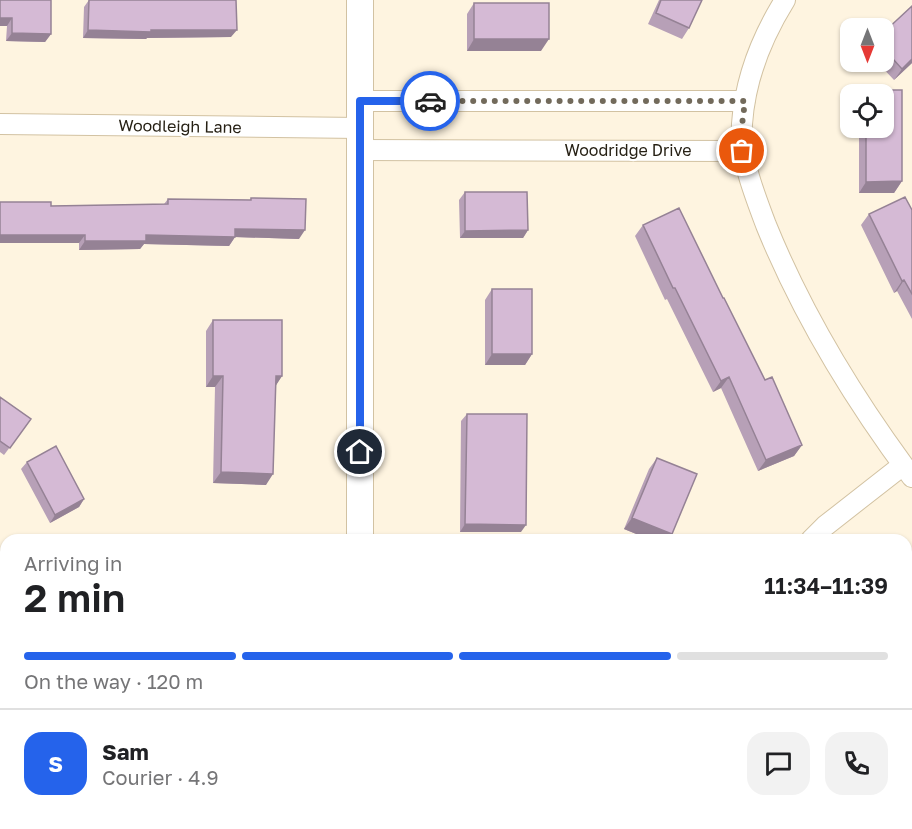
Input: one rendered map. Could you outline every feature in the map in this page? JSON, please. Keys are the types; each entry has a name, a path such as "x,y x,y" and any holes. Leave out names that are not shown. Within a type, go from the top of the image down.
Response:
{"street":[{"path":"360,0 360,534"},
{"path":"785,0 765,36 751,73 742,125 742,151 753,192 778,254 805,310 834,362 878,432 908,471 825,526 817,534"},
{"path":"360,101 745,101"},
{"name":"Woodleigh Lane","path":"0,124 360,139"},
{"name":"Woodridge Drive","path":"360,139 742,151"}],"building":[{"path":"0,0 51,0 51,34 12,33 12,18 0,18"},
{"path":"89,0 236,0 237,30 151,30 151,32 88,30"},
{"path":"661,0 702,0 689,28 656,13"},
{"path":"474,3 549,3 549,39 474,39"},
{"path":"912,6 912,59 902,69 894,60 894,23"},
{"path":"894,90 902,90 902,181 866,182 866,138 894,138"},
{"path":"465,192 527,192 528,230 465,231"},
{"path":"905,197 912,210 912,294 904,280 902,281 869,214"},
{"path":"251,198 306,199 305,230 235,229 235,237 146,235 146,241 85,241 85,235 0,235 0,202 51,202 51,206 168,204 168,199 251,200"},
{"path":"679,208 765,380 772,377 802,445 766,460 729,377 721,381 643,225"},
{"path":"492,289 532,289 532,354 492,354"},
{"path":"213,320 282,320 282,376 276,376 273,474 221,472 223,376 213,376"},
{"path":"0,397 31,419 10,448 0,441"},
{"path":"467,414 527,414 526,525 465,524"},
{"path":"56,446 84,499 55,515 27,462"},
{"path":"657,458 697,474 672,534 632,518"}],"way so far":[{"path":"430,101 745,101 742,151"}],"route":[{"path":"360,452 360,101 430,101"}]}
